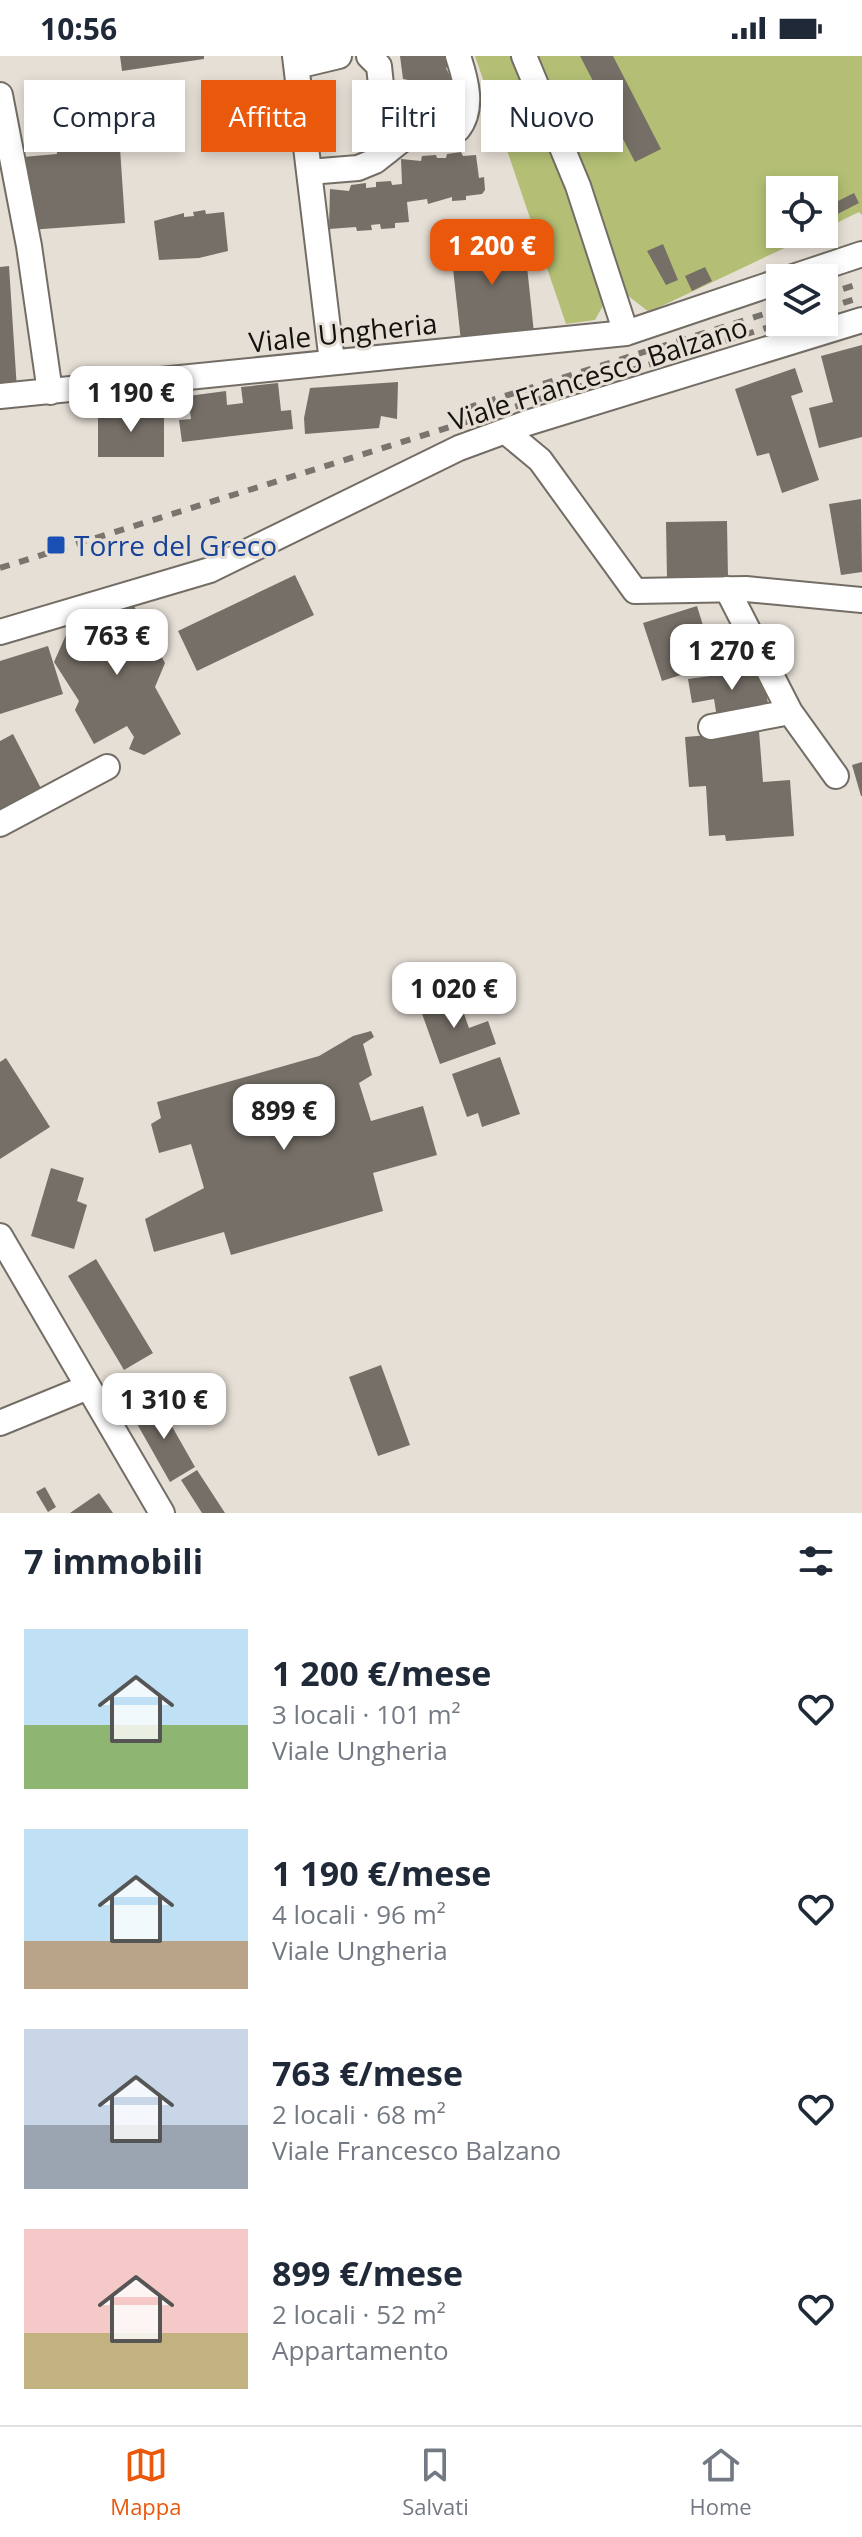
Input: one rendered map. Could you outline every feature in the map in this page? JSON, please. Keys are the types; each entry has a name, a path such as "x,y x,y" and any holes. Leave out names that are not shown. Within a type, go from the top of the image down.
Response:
{"street":[{"path":"332,362 296,61 339,56"},
{"path":"369,56 379,66 380,80"},
{"path":"458,56 461,80"},
{"path":"524,56 578,186 626,333"},
{"path":"0,101 29,246 50,392"},
{"path":"309,172 358,168 386,152"},
{"path":"832,264 862,254"},
{"name":"Viale Ungheria","path":"0,396 626,333 766,286"},
{"name":"Viale Francesco Balzano","path":"0,632 210,570 459,448 505,431 862,320"},
{"path":"505,431 540,460 635,591 727,589 862,600"},
{"path":"727,589 790,712 836,776"},
{"path":"711,727 790,712"},
{"path":"0,824 107,767"},
{"path":"0,1236 162,1513"},
{"path":"0,1423 88,1387"}],"green space":[{"path":"475,56 862,56 862,215 859,212 838,222 838,176 766,176 766,248 784,248 649,312 627,295 605,302 595,320 566,324 508,152 623,152 623,80 483,80"}],"building":[{"path":"120,56 204,56 204,59 122,71"},
{"path":"400,56 446,56 449,66 446,68 452,80 408,80 403,79"},
{"path":"580,56 613,56 661,149 635,162 623,139 623,80 592,80"},
{"path":"120,152 125,223 29,230 23,157"},
{"path":"461,152 463,156 476,155 479,178 484,177 485,190 482,194 466,196 466,200 452,201 452,197 428,204 427,199 407,202 409,222 395,223 395,228 381,229 380,224 371,225 372,230 357,231 356,227 329,229 330,189 349,191 351,185 366,183 366,188 376,187 376,182 402,184 401,159 421,161 422,156 446,158 447,154"},
{"path":"854,193 859,203 838,214 838,201"},
{"path":"205,210 206,214 224,212 228,251 199,258 159,260 154,221 184,213 184,217 194,216 193,212"},
{"path":"519,233 522,257 526,257 534,333 461,341 450,241"},
{"path":"663,244 678,280 666,285 647,251"},
{"path":"9,266 17,390 0,391 0,267"},
{"path":"705,267 712,281 692,291 685,276"},
{"path":"862,345 862,437 819,448 809,408 833,402 821,356"},
{"path":"795,368 803,392 791,396 819,480 782,493 769,453 757,456 735,389"},
{"path":"398,382 397,419 381,416 379,428 305,434 304,418 310,388"},
{"path":"278,383 281,411 291,410 293,429 182,442 179,420 191,419 188,396 226,391 227,405 243,403 241,387"},
{"path":"98,412 164,412 164,457 98,457"},
{"path":"861,499 862,572 841,575 829,504"},
{"path":"727,521 728,578 667,579 666,522"},
{"path":"295,575 314,615 197,671 178,631"},
{"path":"128,595 165,663 155,687 181,734 144,755 129,749 134,737 127,726 94,744 75,710 79,701 54,662 69,628"},
{"path":"697,606 715,664 662,681 643,623"},
{"path":"48,646 63,694 0,714 0,661"},
{"path":"762,669 769,709 717,718 714,699 692,703 688,679"},
{"path":"759,731 763,782 790,780 794,836 726,841 725,835 709,836 706,786 689,787 685,737"},
{"path":"13,734 48,802 0,823 0,741"},
{"path":"862,762 862,796 861,796 852,765"},
{"path":"457,994 469,1028 488,1021 496,1044 440,1064 420,1008"},
{"path":"371,1031 374,1037 363,1044 372,1075 359,1083 371,1121 423,1106 437,1155 373,1173 383,1211 231,1255 224,1232 154,1252 145,1219 204,1188 191,1144 159,1153 151,1124 161,1118 157,1102 319,1056 353,1036"},
{"path":"500,1057 520,1114 482,1127 478,1113 467,1117 452,1074"},
{"path":"6,1058 50,1127 0,1159 0,1062"},
{"path":"51,1168 84,1178 77,1201 87,1205 74,1249 31,1236"},
{"path":"96,1259 153,1353 124,1370 68,1276"},
{"path":"381,1365 410,1445 378,1456 349,1377"},
{"path":"157,1400 195,1467 170,1482 132,1415"},
{"path":"197,1470 225,1513 202,1513 181,1480"},
{"path":"45,1487 56,1507 48,1512 36,1492"},
{"path":"99,1493 113,1513 70,1513"}],"railway":[{"path":"838,291 862,283"},
{"path":"838,305 862,297"},
{"path":"467,408 766,313"},
{"path":"0,568 766,328"}],"place":[{"name":"Torre del Greco","path":"56,545"}]}
